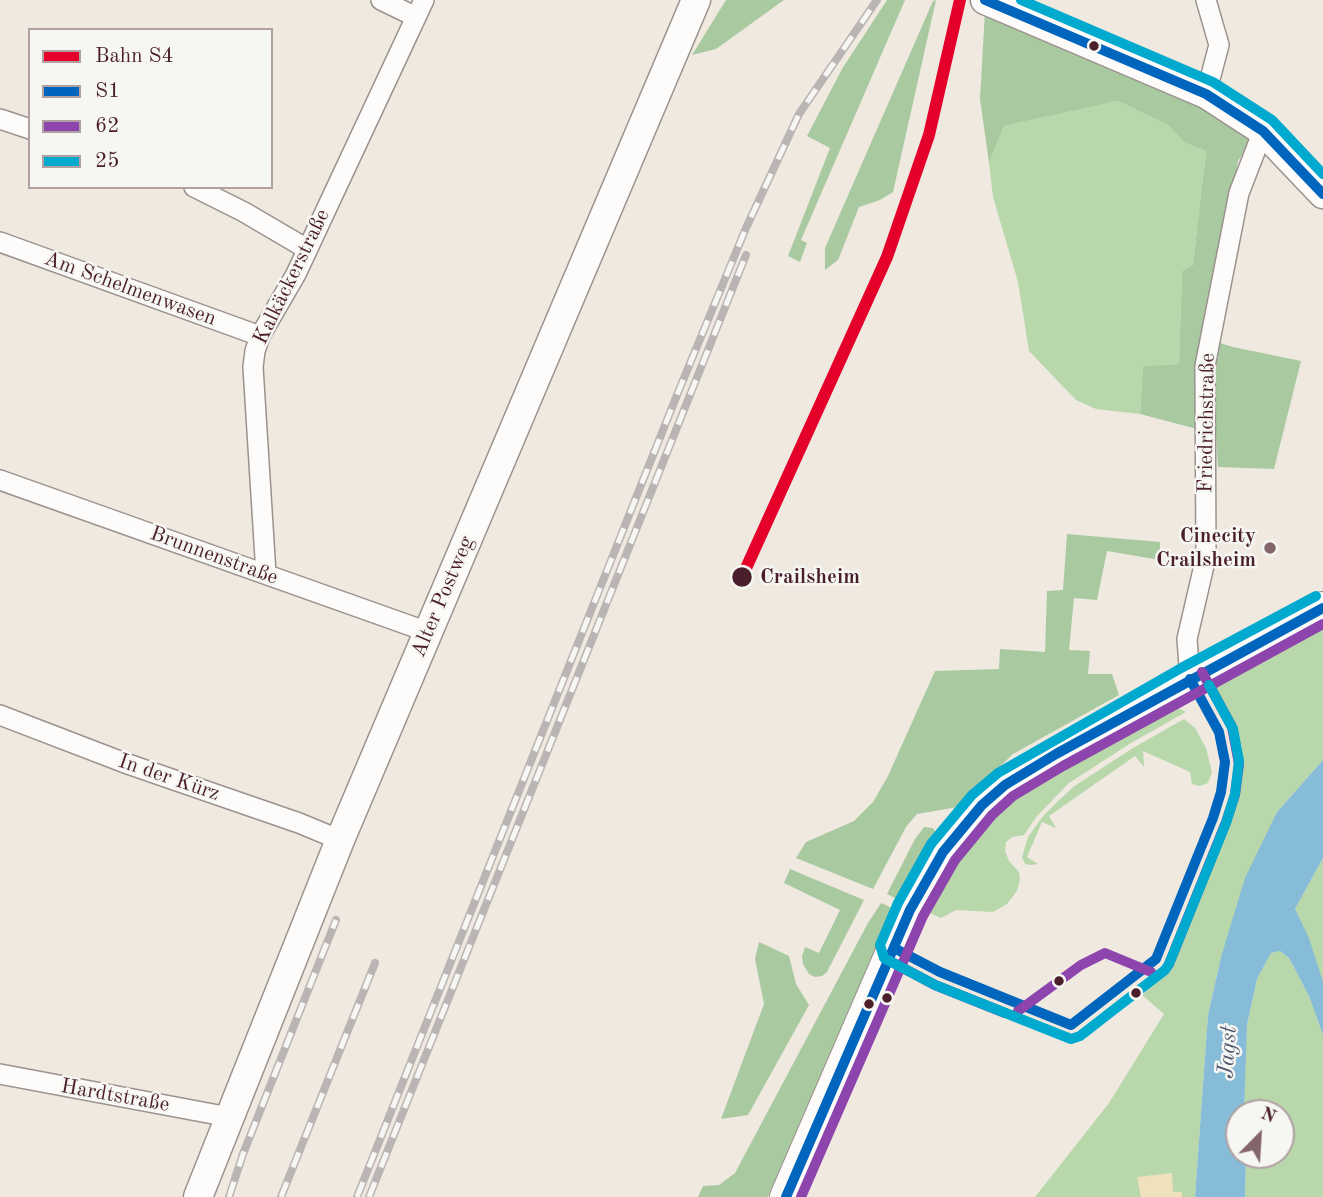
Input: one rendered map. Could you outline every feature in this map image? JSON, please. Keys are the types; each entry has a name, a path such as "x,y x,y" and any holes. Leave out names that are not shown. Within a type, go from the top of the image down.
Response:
{"main road":[{"name":"Alter Postweg","path":"198,1197 340,840 696,0"},
{"path":"985,0 1206,94 1263,131 1323,194"},
{"path":"786,1197 910,910 943,852 982,806 1005,785 1190,679 1323,608"}],"street":[{"path":"380,0 420,9"},
{"path":"1206,0 1219,45 1206,94"},
{"name":"Kalkäckerstraße","path":"267,574 253,367 260,336 296,274 420,9"},
{"path":"0,118 28,128"},
{"name":"Friedrichstraße","path":"1190,679 1187,639 1206,557 1205,366 1239,193 1263,131"},
{"path":"198,189 307,249"},
{"name":"Am Schelmenwasen","path":"0,242 260,336"},
{"name":"Brunnenstraße","path":"0,480 428,632"},
{"name":"In der Kürz","path":"0,715 340,840"},
{"name":"Hardtstraße","path":"0,1074 229,1117"}],"green space":[{"path":"726,0 784,0 716,49 692,55"},
{"path":"887,0 905,0 801,240 807,243 800,262 788,256 830,148 807,136 842,69"},
{"path":"936,0 893,192 859,207 838,260 825,270 825,248 933,1"},
{"path":"985,11 1175,88 1252,139 1238,161 1204,338 1301,361 1274,469 1218,467 1216,434 1140,414 1143,366 1179,364 1182,271 1193,265 1206,151 1185,143 1168,125 1118,101 1004,126 989,163 980,99"},
{"path":"1118,101 1168,125 1185,143 1206,151 1193,265 1182,271 1179,364 1143,366 1140,414 1096,409 1076,400 1029,351 1018,282 993,197 989,163 1004,126"},
{"path":"1067,534 1160,542 1160,560 1107,551 1097,600 1074,598 1069,650 1090,651 1088,674 1112,674 1119,695 1013,754 958,807 917,814 906,827 873,889 796,858 806,842 854,821 873,802 888,776 935,671 999,669 1000,649 1045,652 1047,591 1063,590"},
{"path":"1323,628 1323,760 1277,812 1221,957 1208,1015 1195,1197 1035,1197 1109,1103 1164,1014 1142,995 1161,979 1174,960 1225,827 1242,746 1214,687"},
{"path":"1175,707 1186,712 1069,783 1037,816 1024,835 1012,837 1006,842 1005,851 1009,861 1019,872 1020,879 1017,891 1007,904 993,912 956,910 941,918 926,911 966,843 1016,794"},
{"path":"1184,719 1195,728 1206,748 1212,772 1208,783 1200,786 1192,784 1190,772 1143,751 1144,767 1135,756 1049,816 1056,828 1042,822 1027,857 1038,864 1025,864 1022,857 1028,837 1043,816 1073,787"},
{"path":"924,827 933,828 937,835 897,899 887,894"},
{"path":"1323,858 1323,982 1295,909"},
{"path":"790,869 864,900 827,972 822,976 809,974 802,956 805,947 819,953 840,910 784,883"},
{"path":"881,903 892,908 856,999 768,1197 698,1197 703,1186 719,1185 735,1173"},
{"path":"759,942 789,956 796,984 809,1005 748,1115 721,1119 764,1004 755,959"},
{"path":"1280,951 1289,958 1309,996 1323,1035 1323,1197 1245,1197 1246,1169 1295,1169 1295,1099 1243,1099 1247,1025 1257,979 1271,953"}],"sand":[{"path":"1172,1173 1173,1192 1182,1192 1182,1197 1141,1197 1137,1177"}],"water":[{"name":"Jagst","path":"1323,760 1323,858 1295,909 1309,938 1323,982 1323,1035 1309,996 1289,958 1280,951 1271,953 1257,979 1247,1025 1244,1099 1225,1099 1225,1169 1246,1169 1245,1197 1195,1197 1208,1015 1221,957 1245,878 1277,812"}],"railway":[{"path":"357,1197 746,228 799,114 877,0"},
{"path":"369,1197 746,255"},
{"path":"229,1197 243,1154 336,920"},
{"path":"281,1197 375,963"}],"rail line":[{"name":"S4","path":"742,577 887,257 929,135 960,0"}],"transit line":[{"name":"S1","path":"985,0 1206,94 1263,131 1323,194"},
{"name":"25","path":"1021,0 1213,82 1272,120 1323,174"},
{"name":"25","path":"1183,667 1316,596"},
{"name":"S1","path":"786,1197 910,910 943,852 982,805 1005,785 1056,754 1323,608"},
{"name":"62","path":"801,1197 923,916 955,860 992,815 1013,796 1063,766 1323,624"},
{"name":"25","path":"1183,667 998,773 972,795 931,844 898,903 880,945 884,958 935,985 1071,1039 1080,1036 1165,970 1226,823 1235,794 1239,761 1233,729 1209,685"},
{"name":"62","path":"1169,964 1226,822 1235,795 1239,764 1232,727 1202,672"},
{"name":"S1","path":"894,948 940,972 1071,1025 1156,959 1213,818 1221,792 1225,762 1219,732 1190,679"},
{"name":"62","path":"1018,1011 1081,965 1105,953 1151,972"},
{"name":"62","path":"888,960 935,985 1005,1013"}],"place":[{"name":"Cinecity Crailsheim","path":"1270,548"},
{"name":"Crailsheim","path":"742,577"}]}
